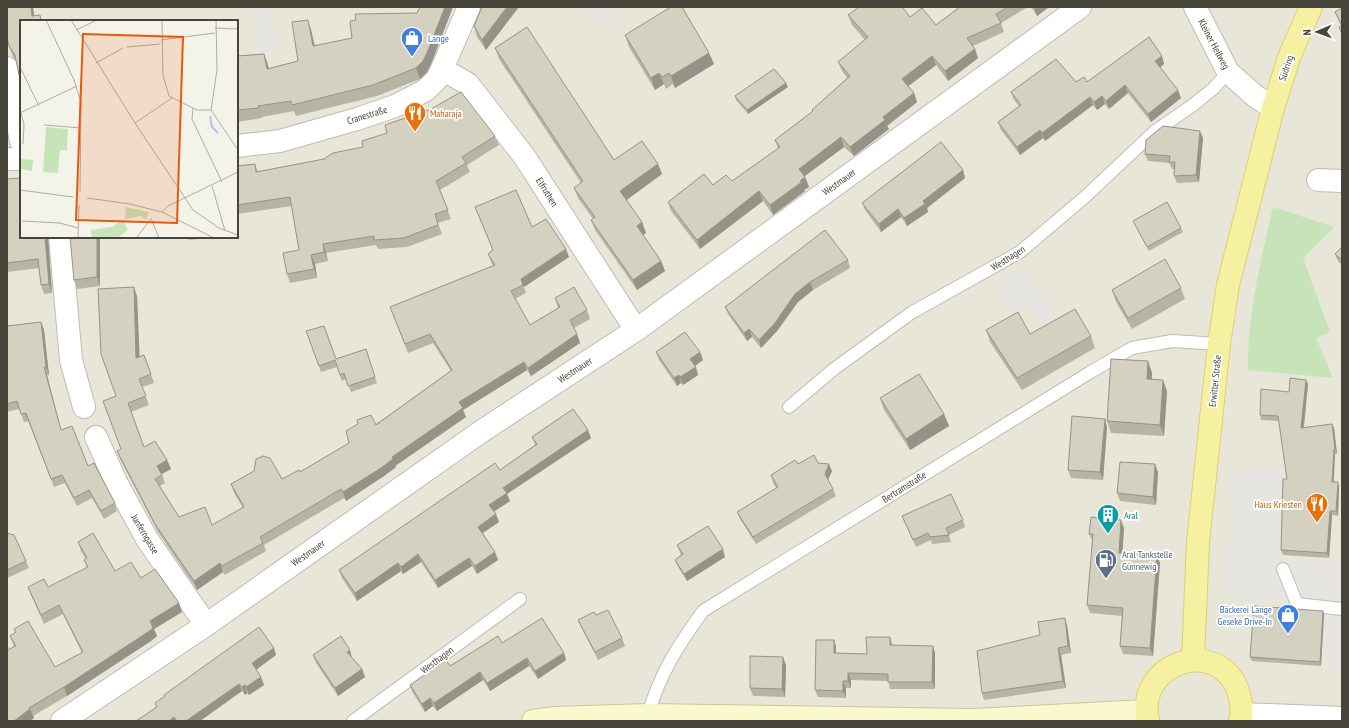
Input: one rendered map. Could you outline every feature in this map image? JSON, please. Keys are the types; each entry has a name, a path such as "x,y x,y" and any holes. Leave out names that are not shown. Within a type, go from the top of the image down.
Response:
{"main road":[{"name":"Südring","path":"1273,108 1290,55 1311,7"},
{"name":"Erwitter Straße","path":"1193,660 1198,542 1219,344 1228,285 1273,108"},
{"path":"533,721 555,718 648,715 687,719 862,720 973,720 1147,716 1147,696 1154,682 1164,670 1178,663 1193,660 1209,663 1224,670 1234,683 1241,698 1241,717"}],"street":[{"name":"Cranestraße","path":"238,146 280,141 395,106 426,90 437,79 469,7"},
{"name":"Westmauer","path":"62,721 206,625 482,431 636,330 1080,7"},
{"name":"Kleiner Hellweg","path":"1195,7 1228,72 1255,96 1273,108"},
{"path":"7,68 20,135"},
{"name":"Elfruthen","path":"442,69 468,84 524,156 580,246 636,330"},
{"path":"7,159 20,159"},
{"path":"1318,180 1342,179"},
{"path":"60,238 71,360 84,407"},
{"name":"Junferngasse","path":"96,436 116,482 147,539 206,625"},
{"path":"1241,717 1342,718"}],"lane":[{"name":"Westhagen","path":"789,407 834,369 911,313 1020,252 1086,196 1154,132 1193,105 1214,88 1228,72"},
{"name":"Bertramstraße","path":"648,715 655,691 677,649 704,611 1089,372 1132,348 1172,340 1219,344"},
{"path":"1284,569 1297,604 1342,609"},
{"name":"Westhagen","path":"353,721 520,599"}],"shaded area":[{"path":"7,7 1342,7 1342,721 7,721"},
{"path":"252,7 270,7 277,51 259,54"},
{"path":"585,7 606,7 615,19 601,29"},
{"path":"1025,268 1060,327 1046,335 1030,306 1012,316 995,285"},
{"path":"1284,466 1285,484 1280,559 1342,564 1342,668 1327,668 1325,602 1228,596 1228,566 1235,472"}],"green space":[{"path":"1273,207 1334,227 1303,258 1330,332 1316,338 1333,378 1248,370 1248,350 1252,309"}],"building":[{"path":"7,7 31,7 32,16 40,15 41,20 20,20 20,75 15,55 9,46 7,37"},
{"path":"420,7 445,7 427,53 423,61 416,68 373,85 292,105 291,101 258,106 259,108 238,110 238,56 264,54 267,69 298,61 292,22 308,20 313,46 352,38 350,21 356,20 355,14 417,13"},
{"path":"482,7 507,7 482,40 474,26"},
{"path":"671,7 682,7 709,53 671,76 669,73 662,77 659,73 651,78 625,35"},
{"path":"859,7 902,7 910,17 922,8 936,25 960,7 1008,7 996,14 1001,23 967,38 975,49 945,71 932,56 902,79 914,93 883,117 885,120 850,147 841,137 799,169 805,177 800,181 802,182 770,205 759,191 697,240 668,202 704,174 713,185 726,175 732,181 780,147 775,140 813,111 812,110 850,76 838,62 868,37 848,15"},
{"path":"1342,8 1342,25 1335,12"},
{"path":"1342,26 1342,33 1339,27"},
{"path":"527,27 614,160 642,141 658,164 620,191 642,222 637,226 661,261 633,280 591,220 595,217 574,188 583,181 495,48"},
{"path":"1149,37 1162,56 1155,61 1178,90 1148,114 1125,85 1106,101 1102,96 1094,102 1090,97 1042,133 1040,130 1017,147 998,122 1021,105 1011,92 1056,59 1076,82 1084,77 1087,82"},
{"path":"774,69 786,83 747,110 735,96"},
{"path":"461,92 495,136 462,157 466,163 436,181 448,210 435,214 438,225 404,238 374,240 374,236 323,244 324,252 311,255 314,269 287,274 283,253 299,250 290,197 238,205 238,166 255,164 256,172 324,159 333,153 363,147 362,141 387,133 385,125 431,109"},
{"path":"1163,126 1200,131 1196,175 1174,176 1175,162 1169,162 1170,156 1145,154 1146,140"},
{"path":"941,142 963,170 923,201 925,204 904,218 898,209 879,224 862,203"},
{"path":"20,178 20,238 45,238 49,284 41,285 38,259 7,263 7,179"},
{"path":"516,190 532,227 546,219 566,249 521,279 523,285 511,291 530,325 560,307 555,298 574,287 587,310 570,320 577,334 528,368 524,362 459,402 463,408 392,457 393,459 381,468 343,492 341,489 260,537 263,543 222,566 220,563 194,581 155,524 117,451 121,449 103,401 116,396 101,354 98,289 134,287 136,358 144,355 151,374 139,379 146,396 128,403 144,447 155,441 167,460 157,466 162,475 155,479 179,517 205,507 212,525 244,507 231,484 254,471 256,459 263,456 270,458 282,479 299,470 300,472 349,443 346,431 358,424 357,420 371,415 376,425 452,370 430,334 405,344 390,307 495,265 488,254 493,250 475,207"},
{"path":"1167,202 1181,228 1147,247 1133,221"},
{"path":"825,230 848,260 810,282 795,294 775,323 759,340 749,329 744,333 725,307"},
{"path":"70,238 97,238 97,277 74,280"},
{"path":"1342,247 1342,260 1335,254"},
{"path":"1165,259 1181,288 1128,318 1112,290"},
{"path":"1075,309 1091,336 1017,378 986,330 1018,312 1030,334"},
{"path":"41,322 46,367 44,367 61,430 72,426 88,466 94,463 115,503 101,511 89,490 74,498 62,475 51,479 26,413 21,414 17,401 7,404 7,326"},
{"path":"324,326 336,359 366,349 375,377 348,386 344,373 340,375 335,360 319,366 306,331"},
{"path":"685,332 700,352 690,359 696,367 680,377 679,375 674,378 656,352"},
{"path":"1111,359 1148,361 1147,379 1163,380 1160,425 1107,421"},
{"path":"919,374 944,414 906,439 880,398"},
{"path":"1290,378 1306,380 1301,428 1332,424 1335,449 1332,482 1338,482 1336,511 1330,511 1327,553 1281,550 1283,479 1287,479 1278,416 1260,415 1261,389 1289,392"},
{"path":"573,409 588,430 503,488 507,493 489,505 496,514 478,527 495,552 475,566 469,558 435,580 418,554 401,567 398,563 355,593 339,570 495,463 500,470 537,444 532,437"},
{"path":"1072,416 1105,419 1100,472 1068,470"},
{"path":"814,455 818,463 829,464 825,474 833,489 753,537 737,512 778,487 771,475 795,460 798,464"},
{"path":"1120,462 1155,464 1153,497 1117,493"},
{"path":"951,494 963,520 946,528 949,535 930,537 928,533 913,540 902,516"},
{"path":"1091,517 1121,520 1119,553 1157,555 1150,648 1120,646 1123,608 1087,605 1093,534 1089,534"},
{"path":"708,526 723,549 684,574 675,560 683,554 677,545"},
{"path":"7,533 14,535 26,561 7,570"},
{"path":"93,533 115,571 131,562 141,578 155,569 179,603 150,621 153,628 148,632 29,708 30,709 14,721 7,721 7,650 16,646 10,636 16,632 14,629 28,621 55,667 83,652 59,605 41,615 28,587 44,579 48,587 88,567 84,560 87,558 78,542"},
{"name":"Bäckerei Lange Geseke Drive-In","path":"1254,606 1323,611 1320,662 1250,657"},
{"path":"608,610 622,638 595,652 578,620 594,612 596,615"},
{"path":"542,618 564,653 535,671 527,658 487,683 480,672 434,703 430,698 422,704 410,685 446,660 450,666 498,636 502,643"},
{"path":"1065,618 1068,646 1058,648 1063,681 982,693 977,651 1040,635 1038,622"},
{"path":"259,627 274,648 252,663 261,677 246,687 245,685 242,687 239,684 186,721 177,721 174,717 169,721 136,721 157,707 155,703 165,696 164,695"},
{"path":"341,636 350,650 347,652 362,669 335,688 313,655"},
{"path":"866,637 890,637 890,645 933,646 932,682 888,682 888,674 848,673 848,681 843,681 843,691 815,690 816,640 834,640 834,653 867,654"},
{"path":"750,656 783,657 782,689 750,688"}],"place":[{"name":"Lange","path":"412,58"},
{"name":"Maharaja","path":"415,132"},
{"name":"Haus Kriesten","path":"1317,524"},
{"name":"Aral","path":"1108,534"},
{"name":"Aral Tankstelle Günnewig","path":"1106,580"},
{"name":"Bäckerei Lange Geseke Drive-In","path":"1288,634"}]}
